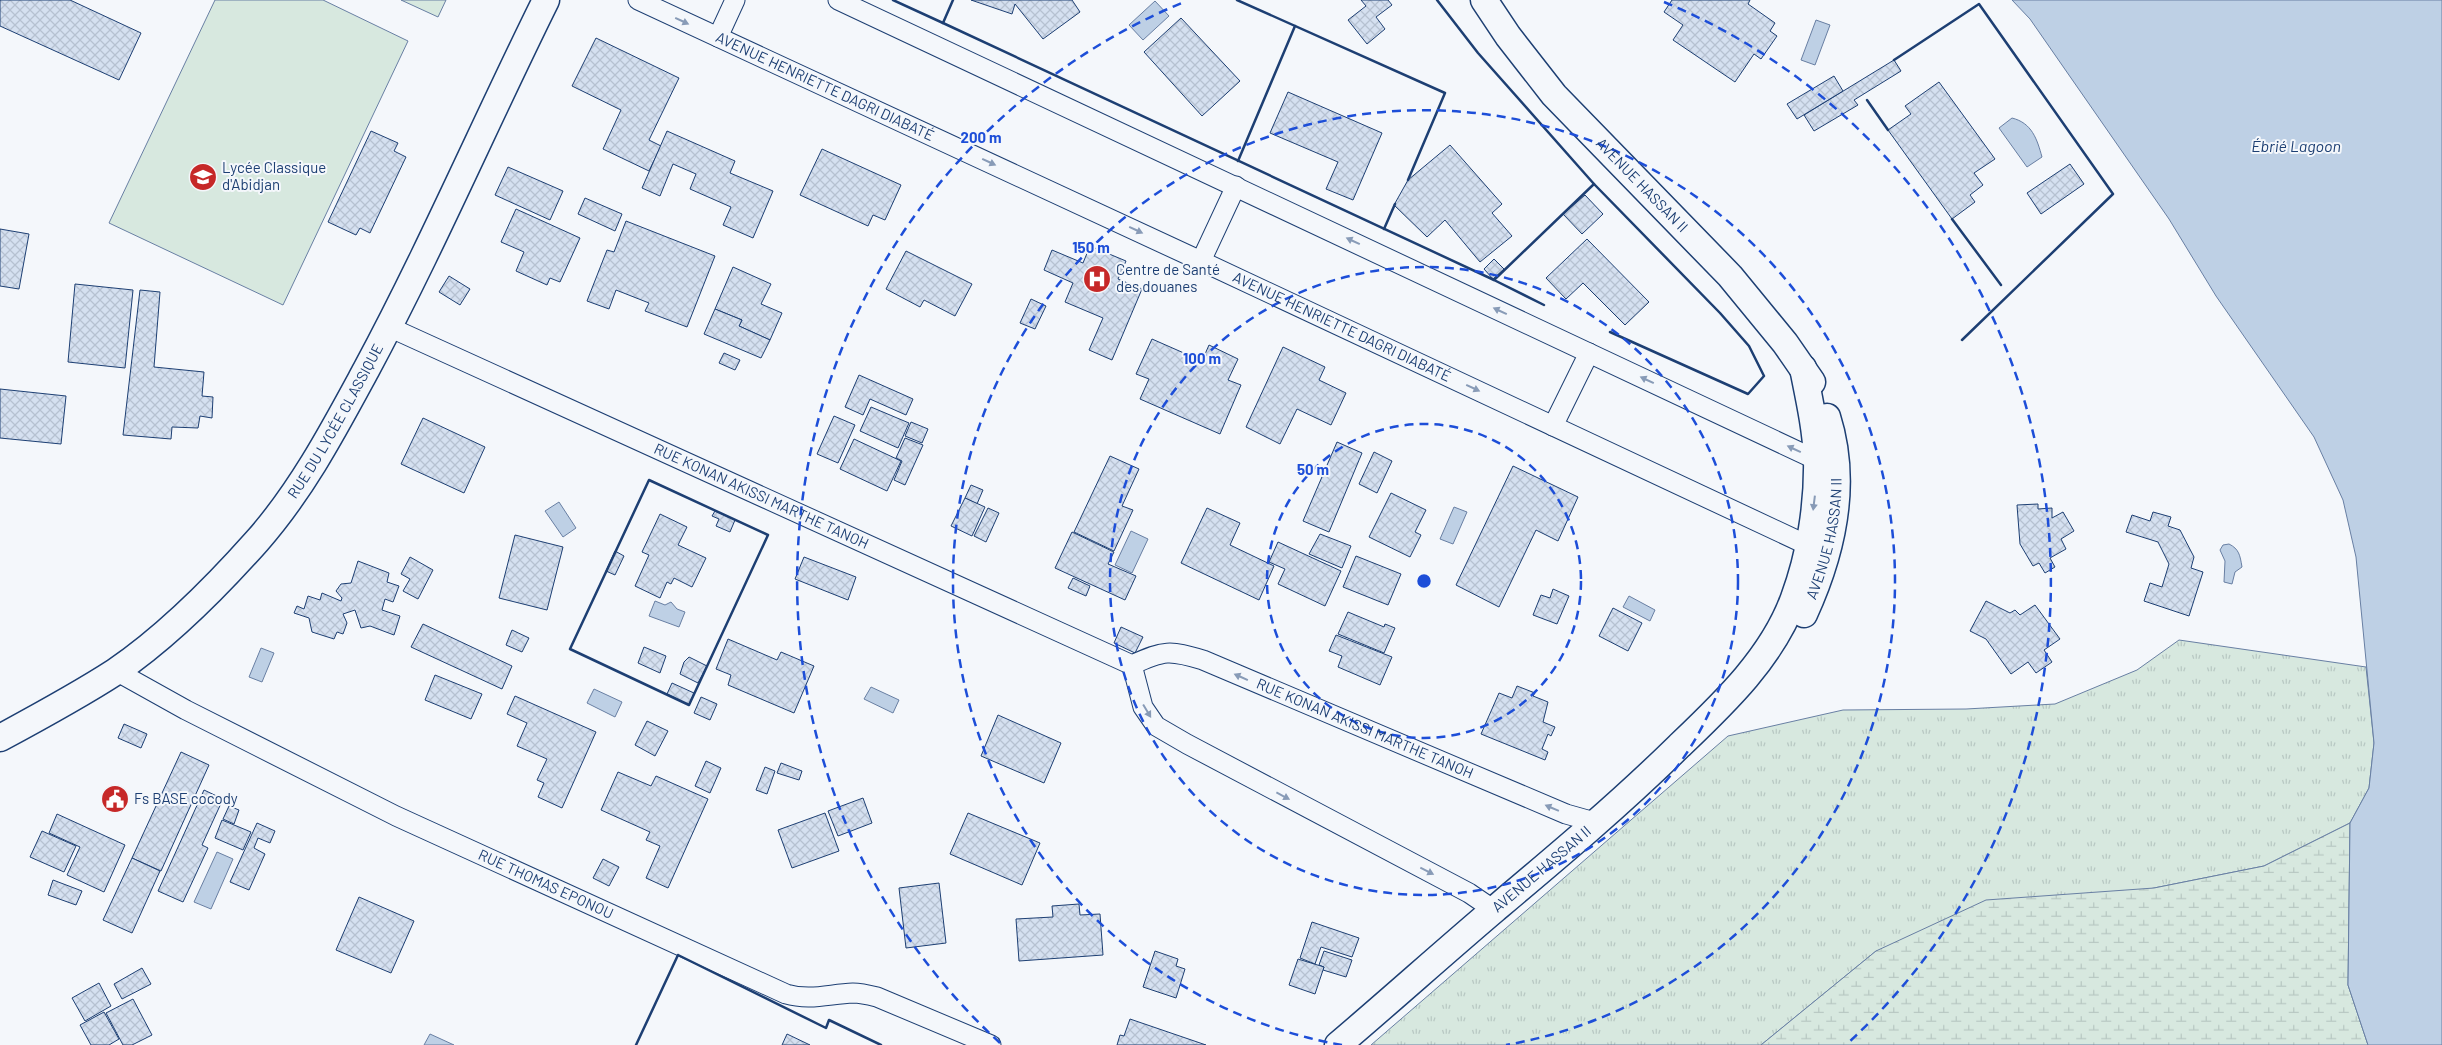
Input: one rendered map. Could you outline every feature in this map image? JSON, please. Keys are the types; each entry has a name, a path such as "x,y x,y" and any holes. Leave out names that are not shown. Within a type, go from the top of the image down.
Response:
{"street":[{"name":"RUE DU LYCÉE CLASSIQUE","path":"0,738 56,708 116,671 188,612 258,539 323,450 389,327 546,0"},
{"name":"AVENUE HENRIETTE DAGRI DIABATÉ","path":"638,0 1818,550"},
{"path":"718,37 735,0"},
{"path":"838,0 1827,465"},
{"name":"AVENUE HASSAN II","path":"1338,1045 1598,823 1706,721 1738,687 1756,674 1778,653 1800,623 1817,586 1818,550 1835,515 1827,465 1813,422 1803,368 1730,276 1554,95 1508,36 1484,0"},
{"path":"1201,261 1236,186"},
{"name":"RUE KONAN AKISSI MARTHE TANOH","path":"389,327 1132,665 1155,654 1175,652 1203,660 1566,814 1598,823"},
{"path":"1554,426 1589,353"},
{"path":"1132,665 1143,707 1156,726 1213,758 1469,892 1494,910"},
{"name":"RUE THOMAS EPONOU","path":"116,671 186,710 396,816 786,994 799,998 856,993 877,997 992,1045"}],"green space":[{"path":"215,0 323,0 408,41 283,305 109,223"},
{"path":"401,0 446,0 438,17"},
{"path":"2179,640 2366,667 2374,743 2369,788 2350,823 2264,866 2154,888 1876,951 1761,1045 1371,1045 1728,736 1843,710 1966,709 2055,704 2137,670"},
{"path":"2350,823 2348,985 2368,1045 1761,1045 1876,951 1986,900 2154,888 2264,866"}],"water":[{"name":"Ébrié Lagoon","path":"2012,0 2442,0 2442,1045 2368,1045 2348,985 2350,823 2369,788 2374,743 2356,557 2343,500 2314,437 2216,296 2169,219 2030,19"},
{"path":"1155,1 1169,16 1143,40 1129,25"},
{"path":"1816,20 1830,25 1815,65 1801,60"},
{"path":"2012,118 2019,120 2029,128 2036,138 2040,150 2042,157 2027,167 1999,128"},
{"path":"559,502 576,528 563,537 545,511"},
{"path":"1454,507 1467,512 1453,544 1440,539"},
{"path":"1131,531 1148,539 1132,573 1115,565"},
{"path":"2229,544 2238,553 2242,567 2235,572 2232,584 2224,582 2225,561 2220,550 2223,545"},
{"path":"1629,596 1655,610 1650,621 1623,607"},
{"path":"655,601 665,605 671,602 677,609 685,612 679,627 649,616"},
{"path":"261,648 274,653 262,682 249,677"},
{"path":"871,687 899,700 893,713 864,699"},
{"path":"594,689 622,702 615,717 587,703"},
{"path":"217,852 233,859 211,909 194,902"},
{"path":"430,1034 454,1045 424,1045"}],"building":[{"path":"0,0 70,0 141,33 119,80 0,26"},
{"path":"971,0 1072,0 1080,12 1043,39 1015,4 1012,14"},
{"path":"1361,0 1388,0 1392,5 1376,17 1385,29 1367,44 1348,20 1366,6"},
{"path":"1672,0 1750,0 1748,4 1775,23 1770,31 1777,36 1761,59 1754,54 1735,82 1673,40 1683,25 1664,12"},
{"path":"1181,18 1240,81 1202,116 1144,52"},
{"path":"596,38 679,78 649,140 661,146 649,171 603,149 621,110 572,86"},
{"path":"1894,60 1901,71 1854,100 1858,105 1814,131 1804,115"},
{"path":"1834,76 1843,91 1797,119 1787,104"},
{"path":"1939,82 1995,159 1974,173 1983,185 1970,195 1975,202 1952,219 1888,130 1911,114 1905,106"},
{"path":"1288,92 1382,133 1353,200 1326,189 1338,162 1270,133"},
{"path":"371,131 398,143 394,151 406,157 370,233 360,228 356,235 328,222"},
{"path":"667,131 735,161 730,173 773,191 753,238 723,225 731,207 690,189 696,174 673,164 660,196 642,188"},
{"path":"1450,145 1502,204 1492,213 1512,236 1480,262 1445,220 1427,237 1394,205 1408,180"},
{"path":"822,149 901,185 885,220 873,215 868,226 800,195"},
{"path":"2070,164 2084,184 2041,214 2027,193"},
{"path":"508,167 563,191 550,220 495,195"},
{"path":"1585,195 1603,214 1582,234 1563,214"},
{"path":"585,198 622,214 615,231 578,214"},
{"path":"516,209 580,238 560,282 550,278 547,285 516,271 524,252 501,242"},
{"path":"626,221 715,256 687,327 645,311 649,303 616,290 609,309 587,301 607,250 614,252"},
{"path":"0,229 29,234 19,289 0,286"},
{"path":"1587,239 1649,302 1625,325 1583,283 1566,299 1546,278"},
{"path":"1090,246 1126,261 1118,279 1142,289 1112,360 1089,350 1103,318 1065,302 1073,283 1044,270 1052,250 1083,263"},
{"path":"906,251 972,284 955,316 924,300 920,307 886,289"},
{"path":"1494,259 1504,269 1493,279 1484,269"},
{"path":"733,267 771,284 761,304 782,313 770,340 739,326 742,320 715,309"},
{"path":"449,276 470,289 460,305 439,292"},
{"path":"75,284 133,290 125,368 68,362"},
{"path":"140,290 160,292 154,367 204,372 202,396 213,397 212,418 200,416 198,428 172,427 171,439 123,435"},
{"path":"1031,299 1046,306 1035,329 1020,323"},
{"path":"715,309 742,320 739,326 770,340 761,358 704,334"},
{"path":"1152,339 1202,361 1209,345 1238,359 1228,380 1241,385 1220,434 1140,399 1149,379 1136,374"},
{"path":"1283,347 1325,367 1319,380 1346,393 1331,425 1297,409 1280,444 1246,427"},
{"path":"724,353 740,360 735,370 719,363"},
{"path":"859,375 913,399 906,415 870,399 863,415 845,407"},
{"path":"0,389 66,396 61,444 0,438"},
{"path":"871,407 909,423 898,448 860,431"},
{"path":"834,416 855,425 838,463 817,454"},
{"path":"423,418 485,447 464,493 401,464"},
{"path":"911,422 928,429 922,443 905,436"},
{"path":"905,438 923,445 905,485 894,480 902,461 896,458"},
{"path":"854,439 901,461 887,491 840,469"},
{"path":"1337,442 1362,453 1329,532 1303,521"},
{"path":"1374,452 1392,461 1377,493 1359,484"},
{"path":"1110,456 1139,469 1122,506 1133,510 1114,551 1074,532"},
{"path":"1513,466 1578,497 1558,541 1536,530 1499,607 1456,585"},
{"path":"971,485 983,490 977,504 965,498"},
{"path":"1391,493 1426,510 1415,532 1421,535 1410,557 1369,537"},
{"path":"965,498 985,507 972,536 951,526"},
{"path":"2038,504 2038,509 2052,508 2052,518 2063,512 2074,531 2061,539 2066,549 2050,558 2055,567 2045,573 2039,563 2033,566 2020,544 2017,505"},
{"path":"988,508 999,513 986,542 974,536"},
{"path":"1207,508 1240,523 1230,545 1274,566 1259,600 1181,563"},
{"path":"715,511 735,520 730,532 716,526 719,519 712,516"},
{"path":"2153,512 2171,517 2168,526 2180,530 2194,557 2191,568 2203,572 2189,616 2144,601 2150,583 2162,587 2169,564 2158,542 2126,532 2132,515 2150,521"},
{"path":"660,514 687,527 678,545 706,558 692,587 674,578 671,584 667,582 660,598 635,586 649,555 642,552"},
{"path":"1072,532 1114,552 1108,564 1136,576 1125,600 1055,568"},
{"path":"1320,534 1351,546 1342,568 1309,554"},
{"path":"515,535 563,547 547,610 499,598"},
{"path":"1278,542 1341,571 1325,606 1278,584 1285,569 1269,562"},
{"path":"615,551 624,556 615,575 606,571"},
{"path":"1356,556 1401,574 1388,605 1343,587"},
{"path":"410,557 433,570 418,599 403,591 410,579 401,574"},
{"path":"804,557 856,577 848,600 795,579"},
{"path":"358,561 389,573 387,582 399,586 393,602 385,599 382,610 400,616 394,635 370,626 361,628 355,610 343,614 347,623 343,634 337,632 334,639 312,632 309,618 294,613 297,606 304,609 308,596 320,600 322,593 341,601 342,598 336,591 341,584 351,583"},
{"path":"1073,578 1090,586 1086,596 1068,588"},
{"path":"1553,589 1569,596 1557,624 1533,615 1541,595 1550,598"},
{"path":"1986,601 2010,613 2015,610 2020,615 2035,605 2060,639 2044,650 2052,662 2036,673 2028,662 2011,674 1986,639 1970,631"},
{"path":"1613,608 1642,623 1628,651 1599,636"},
{"path":"1348,612 1384,627 1385,624 1395,628 1384,653 1338,634"},
{"path":"423,624 512,666 502,689 411,647"},
{"path":"1121,627 1143,637 1135,653 1114,643"},
{"path":"512,630 529,638 522,652 506,645"},
{"path":"1336,635 1392,657 1380,685 1338,667 1342,656 1329,651"},
{"path":"728,639 777,660 781,652 814,666 794,713 728,685 731,675 716,669"},
{"path":"644,647 666,656 660,673 638,663"},
{"path":"689,657 707,666 698,683 680,674 684,662"},
{"path":"435,675 482,694 471,719 425,700"},
{"path":"672,683 694,693 689,705 667,694"},
{"path":"1517,686 1535,693 1533,696 1548,702 1543,722 1555,727 1551,736 1548,734 1542,749 1548,752 1545,760 1481,734 1499,693 1512,698"},
{"path":"515,696 596,732 562,808 538,797 544,783 537,780 547,759 517,746 527,723 507,714"},
{"path":"701,697 717,704 710,720 694,713"},
{"path":"998,715 1061,743 1044,783 981,756"},
{"path":"647,721 668,731 655,756 635,745"},
{"path":"124,724 147,734 141,748 118,738"},
{"path":"181,752 209,765 161,871 132,858"},
{"path":"706,761 721,768 710,793 695,786"},
{"path":"781,763 802,771 799,780 777,773"},
{"path":"765,767 775,771 767,794 756,790"},
{"path":"618,772 651,786 656,776 708,799 668,888 646,878 660,846 646,840 650,832 601,810"},
{"path":"204,790 223,799 202,845 208,848 183,902 158,891"},
{"path":"863,798 872,823 838,836 828,811"},
{"path":"229,806 239,810 234,824 223,819"},
{"path":"825,813 839,851 792,868 778,830"},
{"path":"968,813 1040,843 1022,885 950,854"},
{"path":"57,814 125,845 104,892 67,875 80,847 49,833"},
{"path":"222,820 251,832 243,850 215,838"},
{"path":"257,823 275,831 270,843 258,838 254,848 265,854 249,890 230,882"},
{"path":"42,831 76,846 64,872 30,857"},
{"path":"132,858 160,871 132,933 103,920"},
{"path":"603,859 619,867 609,886 593,878"},
{"path":"53,880 82,891 76,905 48,895"},
{"path":"939,883 946,943 906,948 899,888"},
{"path":"359,897 414,921 391,973 336,950"},
{"path":"1079,904 1080,915 1100,914 1103,955 1019,961 1016,919 1053,917 1052,906"},
{"path":"1312,922 1359,938 1352,957 1321,947 1315,964 1300,958"},
{"path":"1155,951 1178,959 1176,966 1185,969 1176,998 1143,987"},
{"path":"1324,951 1352,960 1346,977 1323,970 1324,967 1319,965"},
{"path":"1298,959 1324,967 1315,994 1289,985"},
{"path":"142,968 151,984 122,999 114,984"},
{"path":"99,983 111,1006 85,1021 72,998"},
{"path":"133,999 152,1035 132,1045 123,1045 106,1013"},
{"path":"104,1012 119,1039 109,1045 91,1045 80,1025"},
{"path":"1130,1019 1206,1045 1117,1045 1120,1035 1124,1036"},
{"path":"787,1034 810,1045 782,1045"}],"wall":[{"path":"893,0 943,23 953,0"},
{"path":"1237,0 1445,93 1408,180"},
{"path":"1437,0 1478,53 1594,184"},
{"path":"1894,60 1979,4 2113,194 1962,340"},
{"path":"943,23 1494,280"},
{"path":"1238,161 1295,26"},
{"path":"1867,100 1888,130"},
{"path":"1544,305 1494,280 1594,184 1720,313 1749,346 1764,376 1748,394 1610,332"},
{"path":"1384,229 1395,204"},
{"path":"1952,219 2001,285"},
{"path":"649,480 768,535 689,705 570,649 649,480"},
{"path":"636,1045 678,955 826,1028 829,1020 881,1045"}],"place":[{"name":"Lycée Classique d'Abidjan","path":"203,177"},
{"name":"Centre de Santé des douanes","path":"1097,279"},
{"name":"Fs BASE cocody","path":"115,799"}]}
